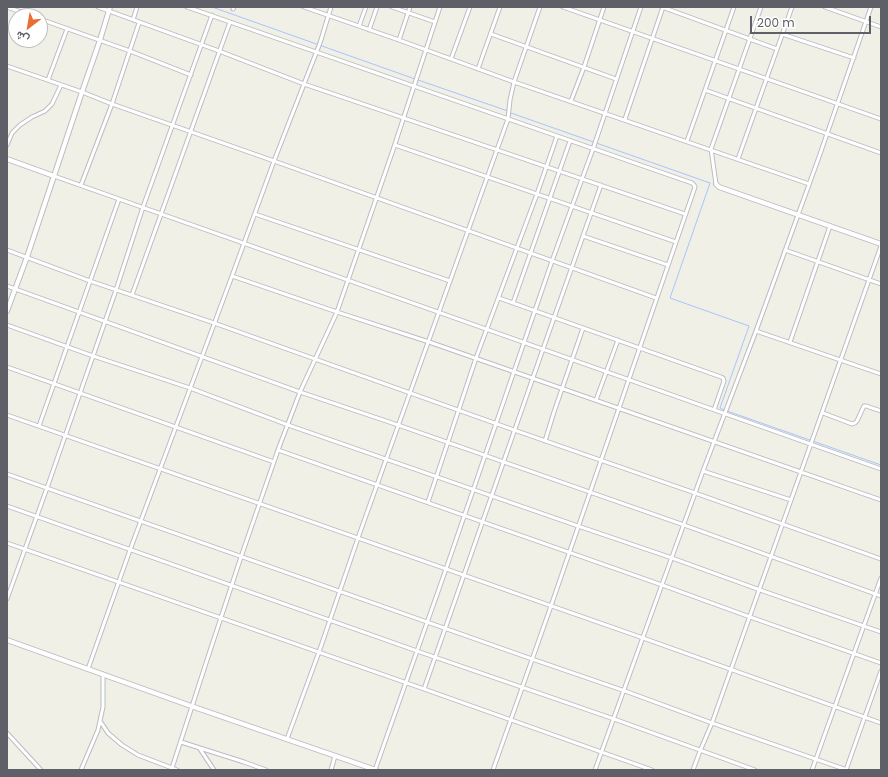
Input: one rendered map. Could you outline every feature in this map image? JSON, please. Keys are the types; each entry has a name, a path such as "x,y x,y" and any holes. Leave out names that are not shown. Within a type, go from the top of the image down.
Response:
{"street":[{"path":"98,7 110,9 133,20 304,84 685,214"},
{"path":"133,20 138,7"},
{"path":"187,7 557,136 692,184 695,187 493,770"},
{"path":"305,7 514,82 605,112 810,184"},
{"path":"88,669 140,521 274,161 320,43 331,7"},
{"path":"359,26 366,7"},
{"path":"369,30 377,7"},
{"path":"392,7 435,22"},
{"path":"399,40 410,7"},
{"path":"172,768 220,618 278,450 300,392 337,312 395,145 440,7"},
{"path":"452,59 470,7"},
{"path":"478,69 500,7"},
{"path":"287,739 508,119 514,82 540,7"},
{"path":"563,7 881,119"},
{"path":"571,101 604,7"},
{"path":"7,640 375,770 465,516 552,261 593,149 641,7"},
{"path":"625,119 663,7 777,49"},
{"path":"687,141 734,7"},
{"path":"693,770 732,670 881,245 716,184 711,149 761,7"},
{"path":"738,159 792,7"},
{"path":"825,7 881,27"},
{"path":"596,770 695,492 810,184 871,7"},
{"path":"7,311 27,257 110,9"},
{"path":"7,600 26,550 212,15"},
{"path":"48,22 191,75"},
{"path":"81,185 112,104 140,22"},
{"path":"132,295 230,22"},
{"path":"48,80 67,28"},
{"path":"491,34 616,79"},
{"path":"782,34 854,58"},
{"path":"7,66 656,298"},
{"path":"7,145 12,133 20,125 45,111 52,104 61,85"},
{"path":"705,90 881,153"},
{"path":"428,502 476,358 557,136"},
{"path":"513,303 570,141"},
{"path":"395,145 676,242"},
{"path":"7,159 881,469"},
{"path":"424,689 601,185"},
{"path":"39,426 119,199"},
{"path":"255,214 450,281"},
{"path":"790,342 830,226"},
{"path":"584,236 668,266"},
{"path":"7,250 90,281 496,424 695,492 881,559"},
{"path":"785,250 881,284"},
{"path":"232,276 476,358 881,500"},
{"path":"7,286 300,392 684,524 881,596"},
{"path":"499,298 723,378 724,381 714,410"},
{"path":"7,325 93,356 190,388 288,425 881,632"},
{"path":"545,441 583,328"},
{"path":"756,331 881,374"},
{"path":"596,400 618,340"},
{"path":"7,367 274,462"},
{"path":"823,413 852,424 855,423 864,406 881,411"},
{"path":"7,415 881,723"},
{"path":"278,450 662,585 881,664"},
{"path":"703,471 791,500"},
{"path":"7,474 624,690 712,723 846,770 881,672"},
{"path":"7,506 755,770"},
{"path":"7,543 406,682 652,770"},
{"path":"812,770 881,578"},
{"path":"81,770 98,730 103,707 103,674"},
{"path":"877,684 881,685"},
{"path":"100,720 108,733 122,745 138,755 177,770"},
{"path":"7,733 41,770"},
{"path":"181,742 266,770"},
{"path":"200,749 214,770"},
{"path":"331,770 335,756"}],"waterway":[{"path":"212,7 415,79"},
{"path":"418,80 508,111"},
{"path":"511,113 710,183 670,298 749,326 720,408 724,410"},
{"path":"727,411 881,465"}]}
